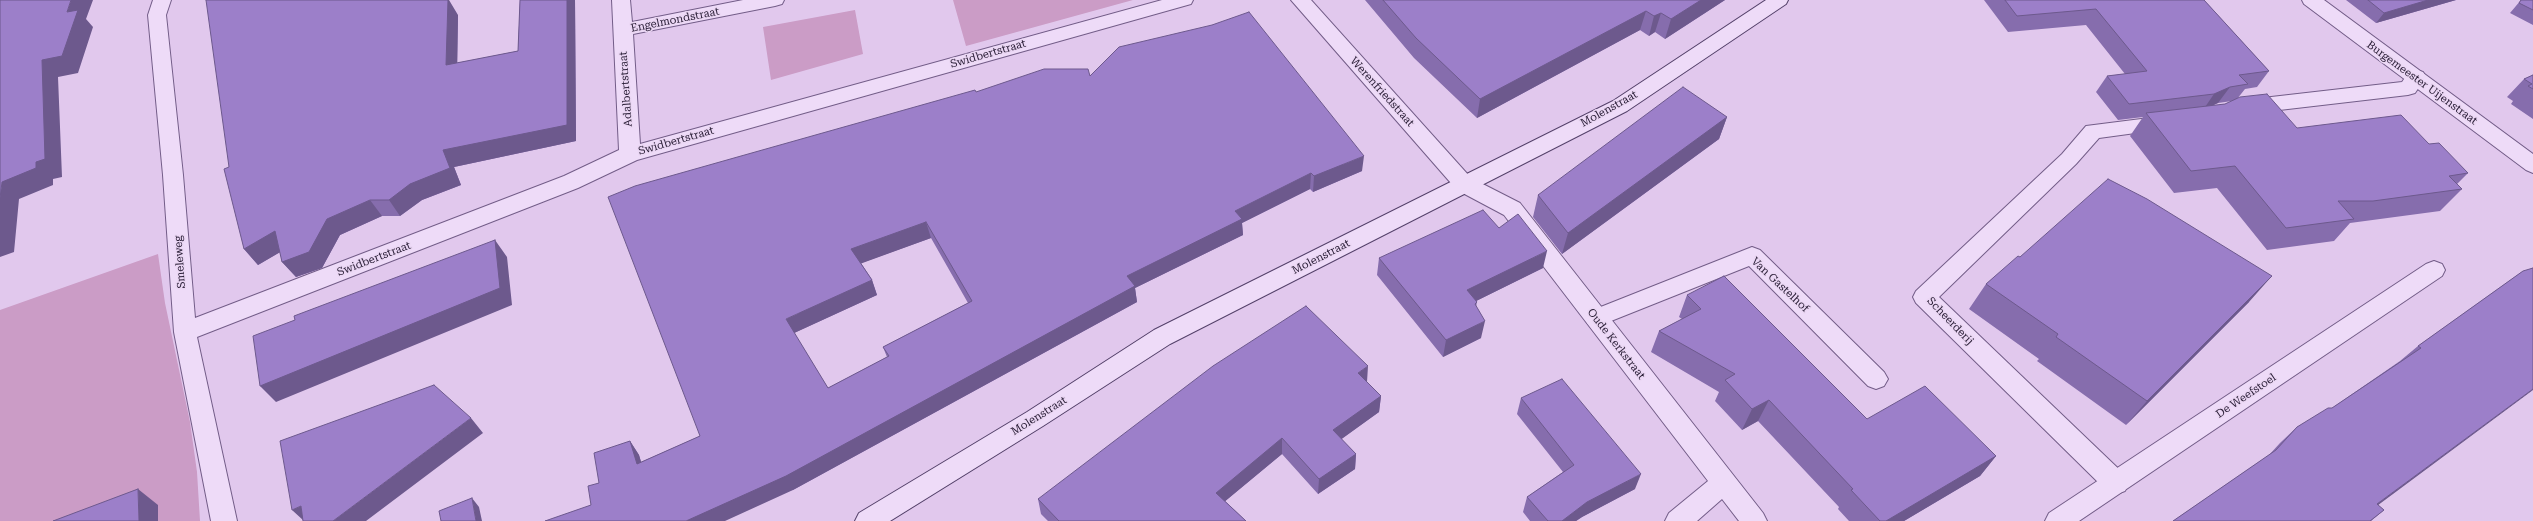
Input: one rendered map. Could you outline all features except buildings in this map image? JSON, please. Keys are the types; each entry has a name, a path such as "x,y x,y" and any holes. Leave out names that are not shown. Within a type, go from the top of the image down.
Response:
{"street":[{"name":"Smeleweg","path":"162,0 157,15 173,174 185,332 224,521"},
{"name":"Adalbertstraat","path":"621,0 630,154"},
{"name":"Engelmondstraat","path":"622,30 774,0"},
{"name":"Swidbertstraat","path":"185,332 571,182 630,154 1184,0"},
{"name":"Werenfriedstraat","path":"1300,0 1464,184"},
{"name":"Molenstraat","path":"868,521 1035,419 1162,337 1620,106 1779,0"},
{"name":"Burgemeester Uijenstraat","path":"2311,0 2533,165"},
{"path":"2226,110 2408,88 2416,78"},
{"name":"Scheerderij","path":"2116,483 1924,297 2069,159 2093,132 2185,121"},
{"name":"Oude Kerkstraat","path":"1464,184 1512,209 1754,521"},
{"name":"Van Gastelhof","path":"1596,318 1752,256 1876,379"},
{"name":"De Weefstoel","path":"2058,521 2434,270"},
{"path":"1678,521 1724,483"}],"shaded area":[{"path":"953,0 1133,0 966,46"},
{"path":"855,10 863,54 771,80 763,27"},
{"path":"158,254 165,303 190,422 197,472 200,521 0,521 0,310"}]}
